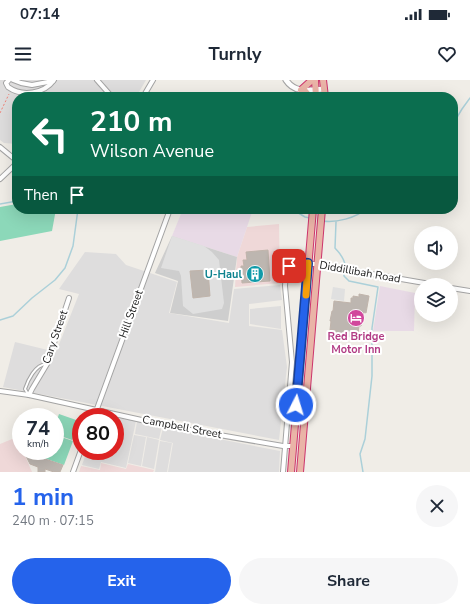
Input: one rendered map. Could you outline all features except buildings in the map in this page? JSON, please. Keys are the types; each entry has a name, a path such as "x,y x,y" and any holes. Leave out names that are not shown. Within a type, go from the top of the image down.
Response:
{"highway":[{"path":"303,90 314,80"},
{"path":"314,80 316,90"},
{"path":"324,80 324,92"},
{"path":"291,472 312,214"},
{"path":"300,472 322,214"}],"street":[{"path":"9,80 7,85 11,90 18,92"},
{"path":"14,80 32,85 53,80"},
{"path":"34,92 52,84 53,80"},
{"path":"97,80 108,92"},
{"path":"146,92 153,80"},
{"path":"286,80 292,87 303,90 324,89"},
{"path":"0,147 12,158"},
{"path":"0,179 12,167"},
{"name":"Hill Street","path":"97,408 168,214"},
{"path":"283,472 292,367 285,276 287,268 292,264 298,262 308,263"},
{"name":"Diddillibah Road","path":"308,263 414,281"},
{"path":"458,289 470,291"},
{"name":"Cary Street","path":"29,395 47,364 69,298"},
{"name":"Campbell Street","path":"0,391 29,395 87,408"},
{"name":"Campbell Street","path":"124,416 173,426 285,446 293,446"},
{"path":"72,472 77,460"}],"lane":[{"path":"29,395 25,389 26,384 37,367 42,364 47,364"}],"path":[{"path":"0,113 11,90"}],"shaded area":[{"path":"0,80 146,80 139,92 12,92 12,144 4,143 0,140"},
{"path":"181,214 251,214 237,257 172,236"},
{"path":"279,224 280,283 235,287 237,257 247,227"},
{"path":"172,236 237,257 228,321 170,313 178,281 155,273"},
{"path":"172,236 204,246 219,260 224,303 222,309 193,314 183,306 181,276 179,271 161,268"},
{"path":"85,252 116,254 126,265 177,282 169,313 229,323 234,289 280,285 282,300 249,304 249,326 282,330 287,367 279,440 124,410 124,408 112,408 3,387 15,342 56,352 79,294 59,289"},
{"path":"380,286 414,293 414,331 373,331"},
{"path":"333,287 345,289 344,301 331,299"},
{"path":"281,306 281,329 250,324 250,309"},
{"path":"124,419 136,421 126,468 101,462 99,469 82,465 84,460 124,460"},
{"path":"137,421 162,426 159,439 135,434"},
{"path":"163,428 280,451 279,472 168,472 173,443 160,440"},
{"path":"134,435 146,437 141,466 128,463"},
{"path":"147,437 159,440 154,469 142,466"},
{"path":"12,439 12,460 27,460 32,472 0,472 0,444"},
{"path":"160,441 172,443 167,472 155,472"},
{"path":"101,463 126,469 128,464 154,470 153,472 79,472 81,466 100,470"}],"green space":[{"path":"12,205 12,214 55,214 52,231 0,241 0,207"},
{"path":"64,416 72,419 72,440 64,437"},
{"path":"64,438 72,441 72,444 64,465 50,460 64,460"}],"waterway":[{"path":"458,116 470,98"},
{"path":"0,204 12,202"},
{"path":"0,320 13,316 32,298 55,280 65,268 73,246 77,214"},
{"path":"300,214 310,218"},
{"path":"323,221 346,219 358,214"},
{"path":"336,222 335,248 343,258 345,266"},
{"path":"344,273 344,276 349,281 378,287 372,328 372,376 365,439 360,454 363,472"}],"slow traffic":[{"path":"306,295 308,263"}],"place":[{"name":"U-Haul","path":"255,274"},
{"name":"Red Bridge Motor Inn","path":"356,318"}],"route":[{"path":"289,266 298,262 308,263 296,405"}]}
